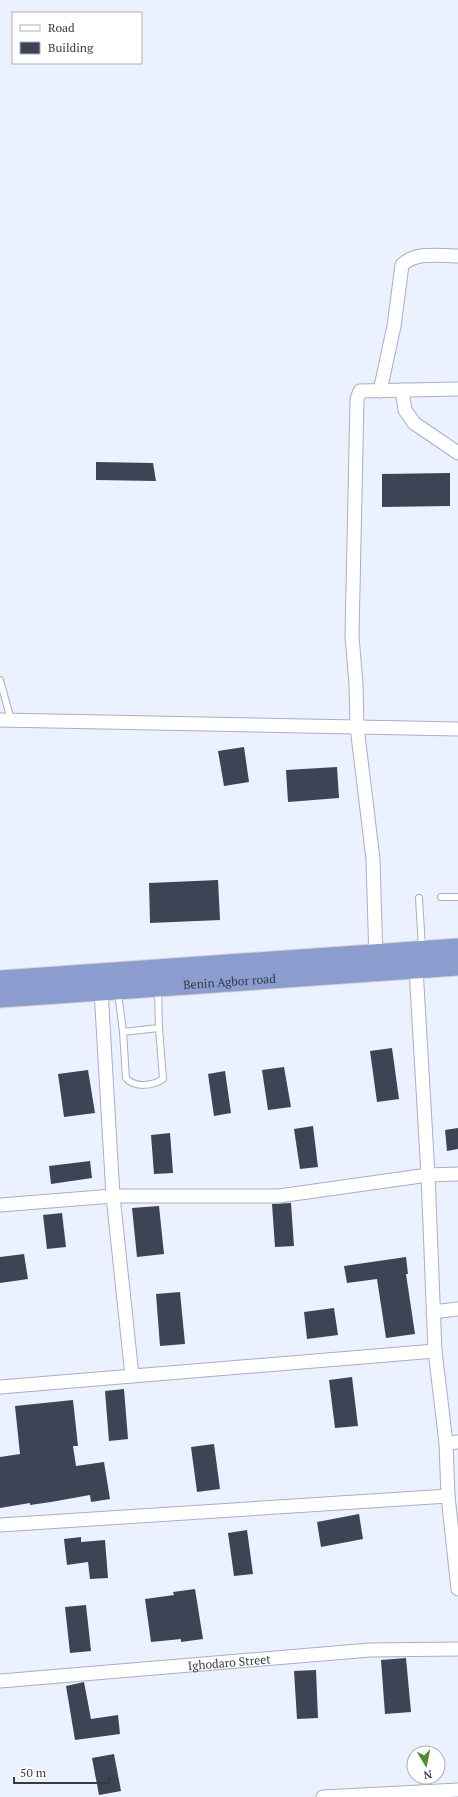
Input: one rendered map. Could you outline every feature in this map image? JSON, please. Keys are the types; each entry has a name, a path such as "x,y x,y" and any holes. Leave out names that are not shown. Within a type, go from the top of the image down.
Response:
{"highway":[{"name":"Benin Agbor road","path":"419,960 458,949"},
{"name":"Benin Agbor road","path":"0,981 419,960 458,965"},
{"name":"Benin Agbor road","path":"0,997 158,986 376,962"}],"street":[{"path":"380,391 394,326 402,265 409,259 417,256 458,256"},
{"path":"376,962 373,859 358,727 352,636 356,399 360,391 458,389"},
{"path":"402,390 405,410 414,423 458,453"},
{"path":"6,720 458,729"},
{"path":"419,960 435,1352 452,1442 448,1496 458,1589"},
{"path":"109,990 113,1196 132,1376"},
{"path":"0,1206 113,1196 279,1196 428,1175 458,1174"},
{"path":"433,1312 458,1309"},
{"path":"0,1387 435,1352"},
{"path":"0,1525 448,1496"},
{"name":"Ighodaro Street","path":"0,1680 370,1650 458,1649"},
{"path":"323,1797 370,1796 458,1790"}],"lane":[{"path":"0,680 6,720"},
{"path":"441,897 458,896"},
{"path":"419,898 419,960"},
{"path":"109,990 123,1032 126,1078 130,1083 136,1085 157,1084 163,1079 159,1028 158,986"},
{"path":"123,1032 159,1028"}],"building":[{"path":"96,462 153,463 156,481 96,480"},
{"path":"450,473 450,506 382,507 382,474"},
{"path":"244,747 249,782 224,786 218,751"},
{"path":"337,767 339,798 288,802 286,770"},
{"path":"218,880 220,920 150,923 149,883"},
{"path":"392,1048 399,1099 377,1102 370,1051"},
{"path":"284,1067 291,1107 268,1110 262,1070"},
{"path":"88,1070 95,1113 64,1117 58,1074"},
{"path":"225,1071 231,1113 214,1116 208,1074"},
{"path":"313,1126 318,1167 300,1169 294,1129"},
{"path":"458,1128 458,1149 447,1151 445,1130"},
{"path":"170,1133 173,1173 154,1174 151,1135"},
{"path":"90,1161 92,1178 51,1184 49,1166"},
{"path":"291,1203 294,1246 275,1247 272,1204"},
{"path":"159,1206 164,1254 137,1257 132,1208"},
{"path":"62,1213 66,1247 47,1249 43,1215"},
{"path":"24,1254 28,1279 0,1283 0,1257"},
{"path":"406,1257 408,1274 406,1274 415,1334 386,1338 377,1279 347,1283 344,1266"},
{"path":"180,1292 185,1344 160,1346 156,1294"},
{"path":"334,1308 338,1335 307,1339 304,1312"},
{"path":"352,1377 358,1426 335,1428 329,1380"},
{"path":"124,1389 128,1439 109,1441 105,1391"},
{"path":"73,1400 78,1446 73,1446 76,1466 104,1462 110,1499 91,1502 90,1495 51,1502 30,1505 30,1503 0,1508 0,1457 20,1454 15,1406"},
{"path":"214,1444 220,1489 197,1492 191,1447"},
{"path":"359,1514 363,1539 321,1547 317,1522"},
{"path":"247,1530 253,1574 234,1576 228,1533"},
{"path":"81,1537 81,1542 105,1540 108,1578 90,1579 88,1562 67,1565 64,1539"},
{"path":"195,1589 203,1639 181,1642 181,1639 151,1642 145,1599 174,1595 173,1592"},
{"path":"86,1605 91,1651 70,1653 65,1607"},
{"path":"406,1658 411,1712 385,1714 381,1660"},
{"path":"316,1670 318,1718 297,1719 294,1671"},
{"path":"84,1682 91,1719 118,1715 120,1734 75,1740 66,1686"},
{"path":"114,1754 121,1791 99,1795 92,1758"}]}
